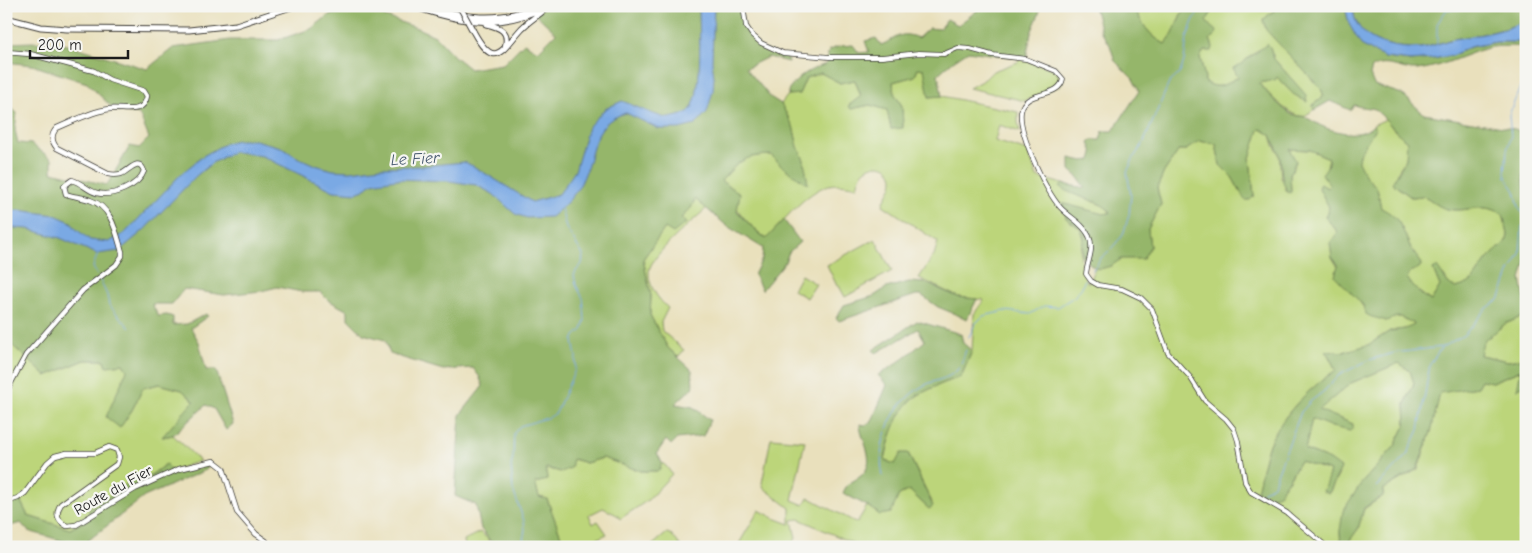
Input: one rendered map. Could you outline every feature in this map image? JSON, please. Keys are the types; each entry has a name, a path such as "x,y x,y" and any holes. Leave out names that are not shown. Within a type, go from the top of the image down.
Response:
{"highway":[{"path":"6,18 41,27 67,29 189,30 236,24 294,6"},
{"path":"413,6 450,18 502,28 507,38 504,50"},
{"path":"424,6 470,17 492,18 516,14 536,6"},
{"path":"481,6 505,6"},
{"path":"468,21 507,20 527,15 547,6"},
{"path":"459,7 486,51 497,54 504,50 523,27 547,6"}],"main road":[{"path":"6,52 30,54 94,71 123,85 144,91 147,96 146,102 141,107 135,109 109,109 96,112 57,128 52,136 52,141 57,148 108,174 120,174 136,164 143,167 144,172 139,180 112,194 95,193 80,182 72,180 64,186 66,194 92,200 104,208 111,216 122,256 116,265 83,290 26,355 6,392"},
{"name":"Route du Fier","path":"6,502 23,495 47,463 55,456 63,453 95,453 110,447 117,450 119,457 117,464 62,504 58,511 58,518 59,522 67,526 76,525 135,489 179,469 214,461 219,463 225,472 237,512 256,534 266,541 268,547"}],"street":[{"path":"743,6 746,26 752,35 761,43 783,53 830,57 882,57 919,53 944,54 958,48 964,48 992,55 1026,59 1060,73 1063,79 1059,88 1034,96 1026,101 1021,112 1021,124 1028,146 1051,195 1061,208 1080,224 1090,237 1091,245 1086,274 1088,278 1098,285 1122,289 1141,298 1152,310 1168,354 1190,377 1205,402 1226,419 1234,429 1245,482 1251,492 1287,514 1327,547"}],"green space":[{"path":"527,6 740,6 744,28 762,49 787,57 788,62 768,57 746,68 770,97 781,104 793,126 798,147 804,160 808,184 784,168 771,155 748,158 742,161 721,181 740,193 737,211 766,239 784,220 800,242 789,252 785,262 762,290 754,275 762,259 763,248 727,226 695,199 691,208 681,218 686,223 673,233 665,228 643,259 651,296 650,315 668,348 692,370 693,387 675,404 693,407 710,420 703,436 677,439 671,445 666,440 657,453 662,463 659,471 640,471 603,458 586,463 573,459 571,468 561,472 546,468 547,480 535,483 539,497 547,499 565,547 495,547 481,529 476,505 455,496 460,415 483,386 473,368 443,370 390,354 385,340 363,334 348,319 348,311 328,300 320,292 302,292 277,287 261,291 224,295 184,289 172,304 152,304 158,316 167,315 173,317 173,325 187,324 206,314 208,316 191,328 199,342 206,370 216,370 233,424 226,430 214,409 206,405 173,435 162,437 194,401 182,390 159,384 143,388 120,428 106,417 127,370 123,364 106,366 104,360 85,360 46,376 6,341 6,137 8,136 6,130 6,103 17,113 15,130 18,143 31,144 52,159 52,172 107,185 130,146 139,148 149,138 139,114 116,111 87,83 32,65 6,62 6,43 34,42 69,45 147,69 173,48 230,40 278,40 311,29 329,15 367,7 386,17 435,36 455,57 470,69 503,64 524,43 538,51 556,33"},
{"path":"983,6 1040,6 1039,14 1031,33 1026,59 968,51 938,74 942,96 929,97 924,69 918,68 915,76 893,82 894,93 902,106 903,128 891,129 887,110 870,105 851,109 848,106 861,96 855,80 840,83 821,73 806,78 799,94 788,95 788,91 800,77 826,64 829,50 853,45 859,53 869,52 865,41 876,38 881,45 902,35 918,38 929,28 939,29 947,19 958,25"},
{"path":"1094,6 1134,6 1146,28 1154,37 1165,44 1173,34 1181,14 1191,6 1206,12 1212,12 1206,21 1217,31 1210,39 1213,47 1212,51 1204,51 1200,57 1204,81 1214,86 1221,86 1238,77 1233,68 1267,44 1274,59 1306,95 1307,102 1293,94 1277,77 1275,80 1259,83 1285,110 1293,115 1305,117 1326,128 1344,133 1363,132 1373,125 1375,128 1359,155 1358,161 1365,175 1377,188 1381,208 1396,219 1412,250 1422,264 1419,268 1410,272 1407,278 1418,291 1431,301 1440,286 1433,269 1437,267 1448,283 1455,288 1462,286 1474,278 1487,260 1507,240 1508,234 1503,214 1487,208 1452,210 1444,208 1423,196 1411,197 1392,183 1406,159 1407,141 1375,109 1354,105 1350,110 1330,101 1314,110 1313,105 1324,96 1321,89 1266,30 1263,20 1279,6 1345,6 1349,24 1385,58 1411,61 1451,56 1470,47 1496,42 1526,42 1526,46 1487,48 1444,64 1417,70 1389,65 1372,68 1370,75 1374,85 1402,94 1424,114 1515,129 1526,134 1526,171 1523,175 1526,200 1526,261 1521,279 1526,315 1505,324 1483,342 1480,355 1508,361 1526,358 1526,384 1517,389 1521,370 1492,382 1481,380 1477,387 1440,393 1431,432 1417,469 1384,489 1383,496 1364,508 1358,529 1345,547 1341,547 1340,531 1343,511 1360,485 1395,446 1406,424 1405,404 1414,383 1410,371 1399,363 1351,383 1319,410 1353,424 1353,429 1350,431 1332,427 1312,419 1305,450 1330,460 1341,468 1329,493 1323,492 1330,471 1300,461 1279,494 1267,498 1257,491 1267,450 1278,427 1292,408 1317,384 1336,370 1326,351 1343,352 1368,345 1390,331 1405,329 1414,325 1400,317 1386,321 1366,314 1363,305 1335,276 1338,265 1332,257 1330,243 1338,232 1325,217 1329,207 1319,189 1320,184 1328,188 1330,185 1322,174 1327,167 1329,158 1310,150 1289,149 1296,161 1290,174 1291,192 1289,193 1282,179 1278,149 1271,135 1261,129 1259,130 1250,158 1254,196 1250,200 1245,200 1232,177 1220,165 1216,144 1199,141 1186,150 1179,150 1164,172 1157,188 1161,204 1148,229 1150,247 1143,259 1121,259 1111,266 1100,269 1095,268 1082,257 1084,238 1081,229 1066,218 1062,203 1103,214 1110,213 1109,210 1098,203 1072,194 1060,187 1063,184 1085,188 1077,176 1070,170 1070,158 1083,161 1091,160 1093,153 1089,142 1091,140 1100,140 1103,131 1113,131 1139,91 1133,79 1115,61 1110,45 1101,32"},
{"path":"1134,6 1191,6 1181,14 1173,34 1165,44 1154,37 1146,28"},
{"path":"1194,6 1279,6 1263,20 1266,29 1321,89 1324,96 1313,105 1314,110 1304,116 1292,113 1273,98 1259,82 1265,82 1277,77 1293,94 1298,87 1274,59 1270,47 1258,50 1234,68 1238,77 1225,84 1214,86 1204,81 1200,57 1204,51 1213,47 1210,39 1216,34 1206,21 1212,12 1197,9"},
{"path":"1353,6 1425,6 1430,9 1436,6 1526,6 1526,22 1498,31 1420,48 1397,47 1367,35 1359,27"},
{"path":"1019,58 1053,69 1062,76 1061,85 1025,101 969,88 985,79 993,71 1018,62"},
{"path":"918,68 925,69 929,97 942,96 1018,112 1020,132 999,125 995,141 1028,151 1037,177 1063,184 1060,187 1109,210 1110,213 1103,214 1063,204 1066,218 1081,229 1084,238 1081,261 1083,273 1088,283 1095,268 1106,267 1150,247 1148,229 1161,204 1157,188 1164,172 1179,150 1186,150 1199,141 1216,144 1220,165 1232,177 1245,200 1254,196 1250,158 1258,130 1261,129 1271,135 1279,153 1281,178 1286,190 1291,191 1290,174 1296,162 1288,149 1310,150 1329,158 1327,167 1330,185 1328,188 1319,189 1330,207 1325,217 1338,232 1332,257 1370,316 1376,316 1386,321 1400,317 1413,323 1414,326 1390,331 1368,345 1343,352 1326,351 1336,370 1300,400 1278,427 1267,449 1257,491 1288,481 1300,461 1330,471 1329,493 1339,474 1330,460 1305,450 1312,418 1332,427 1353,424 1318,410 1351,383 1399,363 1410,371 1414,383 1405,404 1406,424 1395,446 1360,485 1340,531 1341,547 861,547 799,519 792,520 796,538 791,547 737,547 759,510 790,524 790,508 764,488 762,483 771,438 805,441 792,500 804,505 808,497 857,523 867,506 880,515 899,495 909,490 929,509 932,502 908,453 895,464 885,461 889,444 894,426 902,410 914,398 937,386 961,377 972,351 974,314 984,300 958,297 919,278 934,255 938,242 883,205 892,186 893,179 892,174 886,167 877,165 867,168 861,175 857,187 836,184 820,189 795,208 767,239 740,213 721,181 742,160 747,158 771,155 784,168 804,160 798,147 793,126 781,104 788,95 799,94 806,78 821,73 840,83 855,80 861,97 848,106 851,109 870,105 887,110 891,129 903,127 902,106 894,93 893,82 915,76"},
{"path":"1386,119 1393,129 1407,141 1408,145 1406,159 1398,171 1397,187 1411,197 1423,196 1439,206 1452,210 1487,208 1494,210 1503,214 1508,234 1507,240 1467,284 1455,288 1448,283 1444,276 1433,269 1440,286 1431,301 1414,288 1407,278 1410,272 1419,268 1422,264 1410,247 1399,223 1392,215 1381,209 1377,188 1365,175 1357,161 1375,128 1373,125"},
{"path":"695,199 707,208 665,247 657,256 649,271 650,282 654,292 668,308 661,322 662,331 684,350 678,357 668,348 650,315 651,296 643,259 665,228 686,223 681,219 691,208"},
{"path":"875,239 892,271 845,297 839,286 837,286 827,265"},
{"path":"801,275 816,284 807,298 793,290"},
{"path":"909,282 926,283 958,297 977,299 967,319 938,307 921,295 916,295 839,321 836,318 844,305 874,296 886,288"},
{"path":"1526,315 1526,358 1508,361 1480,355 1482,342 1505,324"},
{"path":"917,321 961,334 963,343 972,351 961,377 924,392 908,403 898,418 888,445 885,461 895,464 901,453 908,453 933,506 929,509 909,490 899,495 891,513 880,515 843,493 849,483 860,477 867,468 867,449 860,424 871,423 887,385 878,375 925,341 918,329 876,353 873,350"},
{"path":"6,341 46,376 85,360 104,360 106,366 123,364 127,370 121,387 120,427 132,410 143,388 159,384 182,390 194,402 163,437 173,435 200,461 171,471 166,464 145,479 138,475 97,511 70,529 28,516 20,500 6,507"},
{"path":"1522,370 1518,388 1526,384 1526,547 1345,547 1358,529 1364,509 1383,496 1384,489 1418,469 1431,432 1440,392 1477,387 1481,380 1492,382"},
{"path":"603,458 640,471 658,471 662,463 672,474 648,500 620,519 617,515 603,508 589,515 593,524 598,521 607,534 588,543 590,547 565,547 547,499 539,497 535,483 547,480 546,468 561,472 572,459 586,463"},
{"path":"166,464 174,474 210,465 206,470 144,497 81,546 28,531 21,523 6,527 6,507 20,500 28,516 70,529 89,519 89,508 120,489 138,475 146,479"},
{"path":"480,532 488,539 490,547 465,547 464,540"},
{"path":"667,533 672,535 681,547 650,547"}],"water":[{"path":"699,6 714,6 712,61 714,77 713,91 707,112 695,125 679,129 659,129 626,113 605,124 595,141 581,183 568,202 551,217 527,218 515,214 493,194 476,185 449,181 396,179 372,183 364,190 356,193 334,191 262,156 233,152 212,163 196,176 143,231 119,251 97,254 60,238 28,229 14,228 6,231 6,215 12,211 19,210 55,215 71,222 76,229 90,240 109,242 125,233 182,173 203,156 226,143 237,140 255,140 281,147 315,165 333,170 350,171 381,167 464,162 532,202 559,194 575,171 588,127 605,109 622,101 665,118 688,112 693,105 699,79"},
{"path":"1345,6 1353,6 1355,18 1367,35 1386,44 1398,47 1420,48 1498,31 1526,22 1526,42 1496,42 1470,47 1451,56 1432,59 1411,61 1385,58 1361,45 1349,24"}],"waterway":[{"path":"1437,44 1437,24 1447,9 1460,9 1468,6"},
{"path":"1092,271 1101,258 1123,235 1129,215 1131,195 1127,172 1143,144 1169,83 1180,73 1184,61 1187,38 1200,9"},
{"path":"1521,85 1509,115 1511,136 1507,150 1505,172 1515,191 1519,207 1523,213"},
{"path":"522,547 525,529 524,521 513,490 511,466 514,433 520,426 550,417 556,413 575,370 576,357 573,341 575,336 582,330 585,320 583,298 576,285 574,275 582,264 583,255 566,228 561,208"},
{"path":"1262,492 1273,485 1301,412 1339,375 1369,360 1394,353 1442,347 1464,335 1487,308 1499,300 1510,271 1520,254 1522,226"},
{"path":"97,275 93,267 98,253"},
{"path":"969,337 975,324 983,316 1005,311 1030,314 1044,306 1058,307 1075,296 1085,279"},
{"path":"100,280 107,295 109,305 130,328"},
{"path":"1374,489 1407,455 1419,430 1430,364 1441,348"},
{"path":"883,476 881,463 884,436 896,412 914,392 925,385 953,374 961,364 966,350"}],"water label":[{"name":"Le Fier","path":"415,158"}]}
